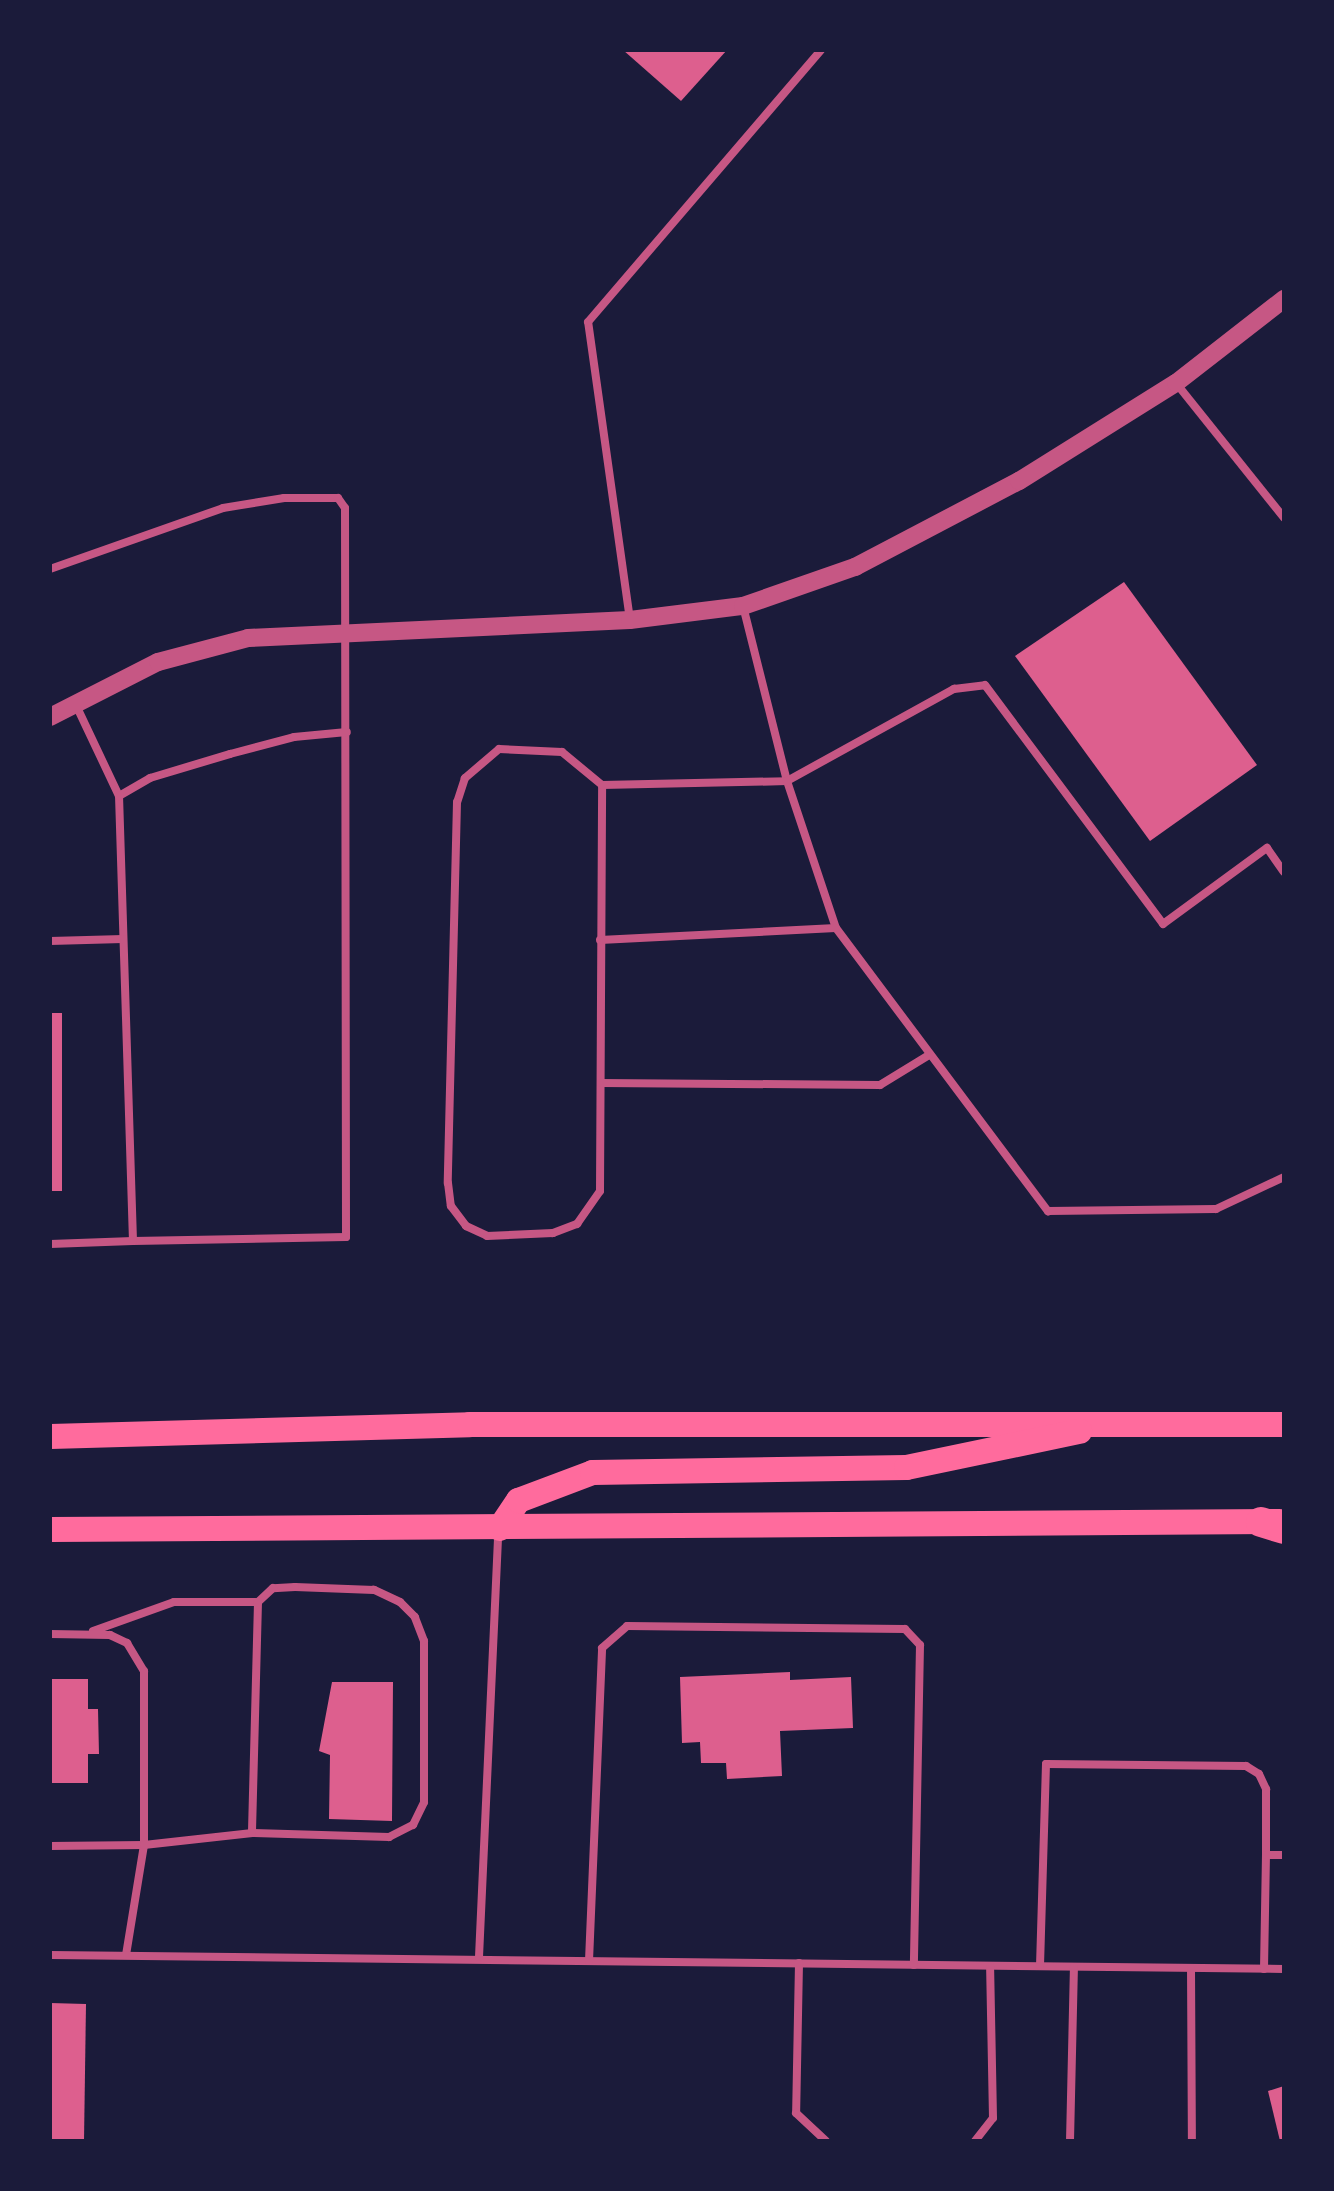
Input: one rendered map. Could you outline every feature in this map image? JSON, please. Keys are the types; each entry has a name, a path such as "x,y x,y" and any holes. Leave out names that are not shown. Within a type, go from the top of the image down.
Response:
{"main road":[{"path":"50,1436 470,1424 1136,1419 1284,1424"},
{"path":"498,1528 518,1500 592,1472 906,1467 1136,1419"},
{"path":"50,1529 1276,1524"}],"street":[{"path":"50,717 74,701 158,662 230,643 346,631 630,620 743,606 855,567 1019,481 1176,384 1284,298"}],"lane":[{"path":"630,620 588,322 821,50"},
{"path":"1176,384 1284,518"},
{"path":"50,569 223,508 338,498 344,508 346,1237 50,1244"},
{"path":"743,606 787,781 836,928 1048,1211 1216,1209 1284,1177"},
{"path":"602,786 787,781 954,689 985,685 1163,924 1267,848 1284,872"},
{"path":"74,701 118,796 132,1241"},
{"path":"118,796 150,778 230,754 347,732"},
{"path":"538,748 583,764 602,786 600,1190 577,1224 552,1233 487,1236 466,1226 451,1206 448,1184 458,802 466,778 500,749 538,748"},
{"path":"600,940 836,928"},
{"path":"50,942 123,938"},
{"path":"600,1084 880,1085 929,1055"},
{"path":"479,1957 498,1528"},
{"path":"50,1846 144,1845 252,1832 390,1838 413,1825 424,1802 424,1641 415,1617 374,1590 273,1588 258,1602 148,1607 90,1633"},
{"path":"252,1832 258,1602"},
{"path":"589,1960 602,1648 627,1626 906,1629 920,1645 914,1964"},
{"path":"50,1634 90,1633 127,1643 144,1671 144,1845 126,1955"},
{"path":"1040,1966 1046,1764 1246,1766 1259,1774 1266,1789 1264,1969"},
{"path":"1266,1854 1284,1855"},
{"path":"50,1955 1284,1969"},
{"path":"798,1963 796,2112 826,2141"},
{"path":"975,2141 993,2118 990,1966"},
{"path":"1070,2141 1074,1967"},
{"path":"1191,1968 1192,2141"}],"building":[{"path":"623,50 727,50 681,101"},
{"path":"1124,582 1257,765 1150,841 1015,656"},
{"path":"50,1013 62,1013 62,1191 50,1191"},
{"path":"790,1672 790,1680 851,1677 853,1728 780,1731 782,1776 727,1779 726,1763 701,1763 700,1742 682,1743 680,1677"},
{"path":"50,1679 88,1679 88,1709 98,1709 99,1754 88,1754 88,1783 50,1783"},
{"path":"332,1682 393,1682 392,1821 329,1819 330,1755 319,1751"},
{"path":"50,2003 86,2004 84,2141 50,2141"},
{"path":"1284,2086 1284,2141 1280,2141 1268,2091"}]}
